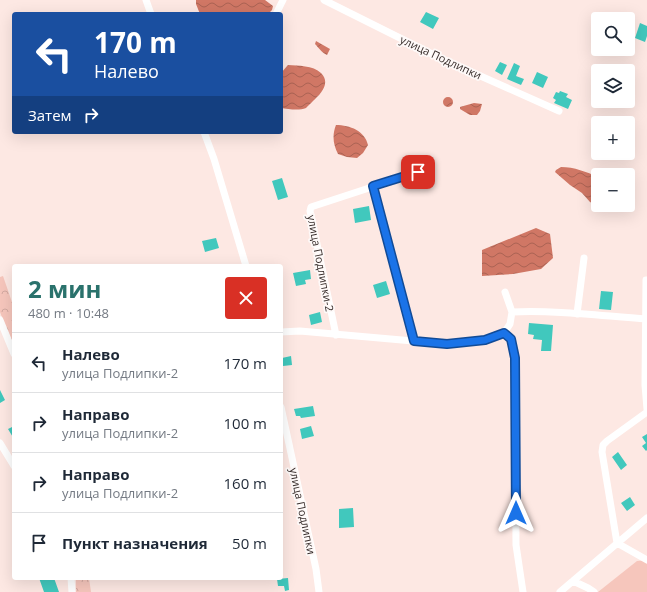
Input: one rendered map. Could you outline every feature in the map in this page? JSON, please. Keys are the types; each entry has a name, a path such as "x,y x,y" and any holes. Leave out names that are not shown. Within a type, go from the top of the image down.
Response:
{"street":[{"path":"146,0 150,12"},
{"path":"277,12 283,0"},
{"name":"улица Подлипки","path":"324,0 440,58 559,111"},
{"path":"205,134 245,264"},
{"name":"улица Подлипки-2","path":"336,335 310,211 311,207 418,172"},
{"path":"373,186 414,341"},
{"path":"577,314 584,258"},
{"path":"646,280 645,385 647,409"},
{"path":"283,332 300,331 447,344 485,340 504,333 510,324 512,312 505,292"},
{"path":"512,312 529,311 646,319"},
{"path":"0,320 12,349"},
{"path":"504,333 511,339 515,358 516,544 523,592"},
{"path":"617,543 602,452 603,445 647,412"},
{"name":"улица Подлипки","path":"283,416 316,569 319,592"},
{"path":"0,443 12,463"},
{"path":"560,592 647,518"},
{"path":"617,543 647,560"},
{"path":"71,580 72,592"},
{"path":"573,581 594,592"}],"green space":[{"path":"3,276 12,302 12,345 0,312 0,277"},
{"path":"647,560 647,592 598,592 637,561"},
{"path":"76,580 89,580 91,592 76,592"}],"water":[{"path":"196,0 265,0 273,6 270,12 199,12"},
{"path":"316,41 330,49 327,55 315,44"},
{"path":"288,65 305,66 318,70 324,77 324,88 306,108 297,110 283,108 283,71"},
{"path":"446,97 450,97 452,98 452,106 446,107 443,104 443,100"},
{"path":"474,103 482,104 477,115 470,115 460,109 460,107"},
{"path":"336,125 346,126 356,130 364,136 368,145 363,153 357,158 338,154 334,140"},
{"path":"561,167 566,167 591,174 591,202 582,193 555,172"},
{"path":"536,228 550,234 553,258 541,269 513,274 482,276 482,250"}],"building":[{"path":"426,12 439,18 433,29 420,22"},
{"path":"640,23 647,26 647,36 645,42 635,38"},
{"path":"500,62 507,65 502,75 495,71"},
{"path":"514,63 520,66 516,76 524,79 521,85 507,79"},
{"path":"537,72 548,77 543,88 532,83"},
{"path":"560,91 568,94 566,97 572,100 568,109 554,103 556,100 553,98 556,92 559,93"},
{"path":"282,178 288,197 278,200 272,181"},
{"path":"369,206 371,220 355,223 353,209"},
{"path":"216,238 219,248 205,252 202,241"},
{"path":"310,270 311,279 305,280 306,284 296,286 293,273"},
{"path":"386,281 390,294 377,298 373,285"},
{"path":"601,291 613,292 611,310 599,309"},
{"path":"320,312 322,322 311,325 309,315"},
{"path":"529,323 553,325 551,351 541,351 542,340 533,339 534,335 528,334"},
{"path":"291,356 292,365 283,366 283,358"},
{"path":"0,390 5,400 0,403"},
{"path":"313,406 315,416 301,418 300,416 296,416 294,409"},
{"path":"311,426 314,436 302,439 300,429"},
{"path":"12,427 12,436 8,429"},
{"path":"647,434 646,451 642,446 646,443 642,437"},
{"path":"618,452 627,465 621,470 612,457"},
{"path":"630,497 635,505 627,511 621,503"},
{"path":"353,508 354,527 339,528 339,509"},
{"path":"283,578 288,578 289,590 285,591 284,586 278,586 277,580 283,580"},
{"path":"40,580 55,580 59,592 44,592"}],"route":[{"path":"418,172 373,186 414,341 447,344 485,340 504,333 511,339 515,358 516,513"}]}
